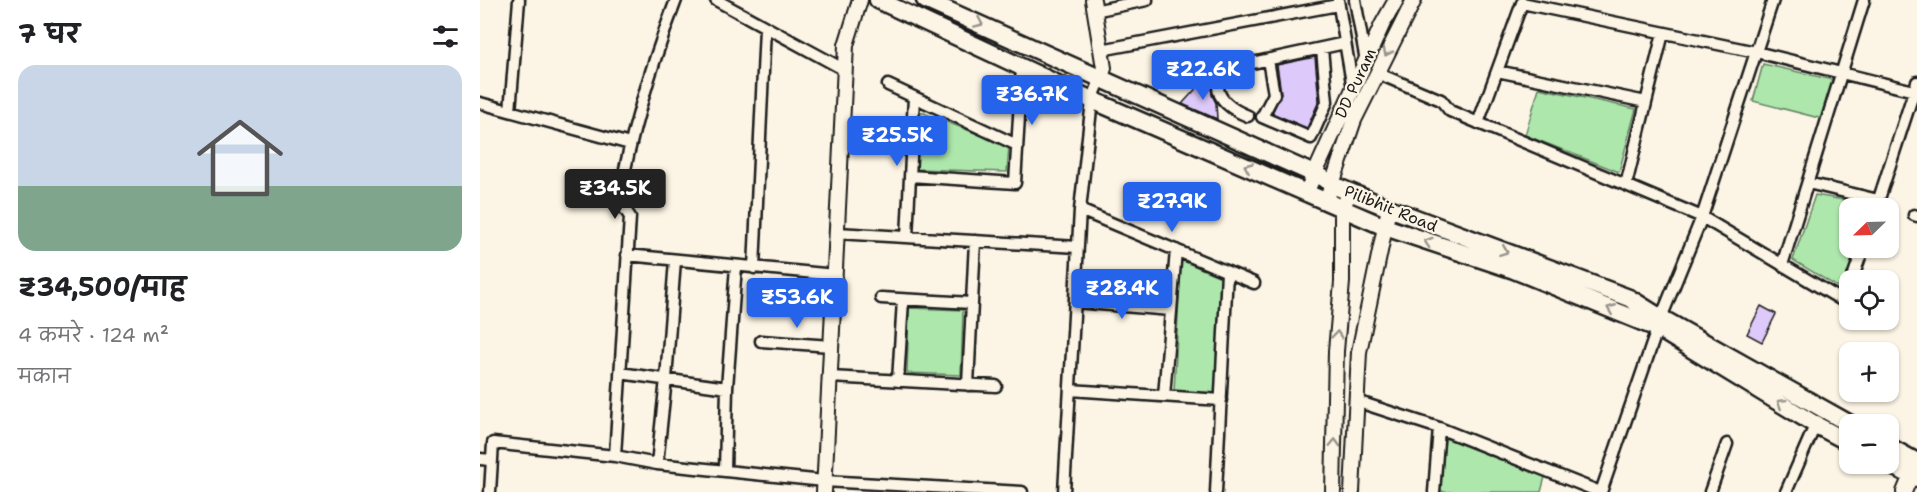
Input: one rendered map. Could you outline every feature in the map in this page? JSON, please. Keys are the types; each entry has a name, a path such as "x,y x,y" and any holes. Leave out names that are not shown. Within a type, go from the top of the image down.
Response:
{"highway":[{"path":"878,0 1092,100 1385,227 1514,270 1659,323 1816,425 1839,437"},
{"name":"Pilibhit Road","path":"925,0 1315,174 1350,192 1629,298 1659,323 1839,418"},
{"path":"1899,455 1916,469"},
{"path":"1899,466 1916,469"}],"street":[{"path":"510,111 519,0"},
{"path":"615,456 630,217 619,200 645,85 676,0"},
{"path":"716,0 845,70"},
{"path":"824,487 846,45 860,0"},
{"path":"1064,492 1080,210 1092,100 1104,68 1093,5 1147,0"},
{"path":"1355,0 1366,61"},
{"name":"DD Puram","path":"1306,193 1396,0"},
{"name":"DD Puram","path":"1326,201 1354,120 1414,0"},
{"path":"1356,401 1439,428 1600,492 1659,323 1702,217 1773,0"},
{"path":"1782,265 1864,0"},
{"path":"1101,50 1338,2 1353,89"},
{"path":"1478,123 1522,3 1756,52 1842,74 1916,86 1879,198"},
{"path":"754,267 765,28"},
{"path":"1626,185 1663,33"},
{"path":"1248,117 1228,106 1219,93 1219,80 1228,68 1345,43"},
{"path":"1268,60 1274,94 1262,117 1311,138 1326,102 1322,49"},
{"path":"910,176 1015,183 1022,67"},
{"path":"1497,71 1646,102"},
{"path":"1377,73 1442,100 1450,111 1702,217 1839,298"},
{"path":"888,86 1017,145"},
{"path":"907,237 914,98"},
{"path":"480,103 630,144"},
{"path":"1808,183 1857,198"},
{"path":"1333,492 1336,351 1342,282 1342,209 1350,192"},
{"path":"1352,492 1359,352 1389,208"},
{"path":"1080,210 1254,283"},
{"path":"837,233 1078,247"},
{"path":"968,385 975,241"},
{"path":"1164,396 1176,250"},
{"path":"627,255 835,276"},
{"path":"657,464 675,260"},
{"path":"725,471 727,388 736,266"},
{"path":"1216,492 1227,272"},
{"path":"881,298 972,303"},
{"path":"898,381 903,300"},
{"path":"1075,302 1172,310"},
{"path":"761,340 831,346"},
{"path":"620,373 727,388"},
{"path":"830,376 996,386"},
{"path":"1070,390 1221,400"},
{"path":"1786,492 1823,409"},
{"path":"1434,492 1439,428"},
{"path":"490,492 494,443 615,456 824,487 1022,492"},
{"path":"1710,492 1727,444"},
{"path":"480,459 492,460"},
{"path":"1904,492 1916,469"}],"green space":[{"path":"1763,64 1833,80 1823,119 1753,101"},
{"path":"1539,88 1636,109 1619,172 1525,135"},
{"path":"921,112 1009,146 1007,172 916,169"},
{"path":"1815,195 1839,199 1839,258 1856,258 1851,270 1839,270 1839,288 1793,260"},
{"path":"1181,260 1221,277 1215,393 1174,391"},
{"path":"909,308 963,310 961,375 907,373"},
{"path":"1445,438 1545,477 1541,492 1444,492 1440,490"}],"building":[{"path":"1315,57 1319,101 1307,128 1272,113 1281,93 1277,65"},
{"path":"1202,82 1211,85 1217,119 1182,104"},
{"path":"1761,306 1776,314 1762,342 1747,334"}]}
